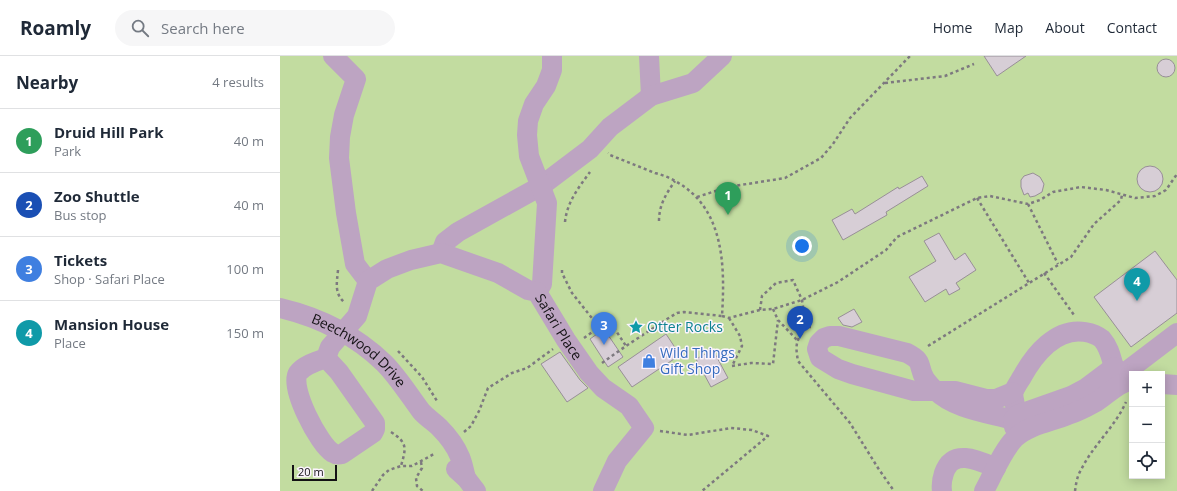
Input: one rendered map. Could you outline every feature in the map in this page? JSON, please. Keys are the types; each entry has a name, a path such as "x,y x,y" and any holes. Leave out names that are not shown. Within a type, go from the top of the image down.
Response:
{"street":[{"path":"333,56 356,79 344,115 340,137 339,158 346,213 355,264 368,281"},
{"path":"537,292 542,284 547,203 529,156 527,135 528,121 534,104 546,86 552,70 552,56"},
{"path":"649,56 651,96"},
{"path":"326,358 330,347 357,316 368,281 387,270 411,260 441,253 445,242 458,232 541,186 590,149 604,147 610,127 651,96 693,82 722,56"},
{"name":"Safari Place","path":"441,253 498,273 528,290 537,292 566,340 589,373 603,388 629,406 644,428"},
{"name":"Beechwood Drive","path":"280,308 298,312 319,320 343,332 383,363 396,377 422,413 429,433 450,464 471,484"},
{"path":"984,491 1007,450 1015,424 1013,392 1028,366 1039,352 1054,339 1071,332 1081,331 1092,333 1101,338 1125,375"},
{"path":"1013,392 996,399 986,399 955,391 936,391 914,392 852,374 820,358 817,349 819,343 824,338 839,336 907,353 913,356 920,363 926,379 936,391 950,402 1030,429 1088,407 1106,396 1120,385 1125,375 1175,338"},
{"path":"326,358 339,372 374,419 375,426 373,433 342,454 337,455 329,450 307,416 296,384 299,372 312,363 326,358"},
{"path":"1165,384 1177,385"},
{"path":"603,491 617,461 644,428"},
{"path":"942,491 942,481 945,470 952,462 959,458 979,460 996,468"}],"path":[{"path":"697,197 728,187 785,178 821,158 833,144 850,118 910,56"},
{"path":"884,83 945,76 974,64"},
{"path":"604,147 675,181 697,197 711,217 721,247 723,278 722,316"},
{"path":"604,147 605,159"},
{"path":"564,226 576,190 591,170"},
{"path":"589,373 626,346 677,313 684,312 729,318 760,310 772,309 802,300 844,278 886,250 897,237 977,198 990,196 1028,204 1040,200 1053,192 1081,187 1106,190 1135,198 1155,196 1166,190 1177,174"},
{"path":"658,221 663,198 675,181"},
{"path":"913,356 1071,257 1094,224 1121,200 1122,195"},
{"path":"977,198 1029,283"},
{"path":"1028,204 1058,264"},
{"path":"562,267 562,273 572,293 598,327 609,320 626,346"},
{"path":"1044,273 1075,317"},
{"path":"760,310 762,296 776,282 793,280 802,300 806,327 797,340 796,351 798,361 850,423 894,491"},
{"path":"772,309 778,320 797,340"},
{"path":"729,318 740,336 742,346 732,366 751,363 773,364 778,320"},
{"path":"806,327 815,328"},
{"path":"462,433 471,426 488,388 512,373 527,368 566,340"},
{"path":"1075,491 1080,471 1085,461 1124,408 1127,401 1125,375"},
{"path":"375,426 391,432 404,443 405,450 402,466"},
{"path":"644,428 688,435 731,428 752,430 768,436 702,491"},
{"path":"372,491 383,475 389,470 402,466 412,466 434,454"},
{"path":"421,462 422,468 416,478 417,486 423,491"}],"green space":[{"path":"280,56 1177,56 1177,491 280,491"}],"building":[{"path":"984,56 1026,56 997,76"},
{"path":"1166,59 1172,62 1175,68 1172,74 1166,77 1160,74 1157,68 1160,62"},
{"path":"1150,166 1159,170 1163,179 1159,188 1150,192 1141,188 1137,179 1141,170"},
{"path":"1033,173 1040,177 1044,184 1042,192 1030,197 1028,193 1024,195 1021,187 1021,180 1024,176"},
{"path":"922,176 928,186 886,212 887,215 843,240 832,220 852,209 855,214 898,187 899,189"},
{"path":"939,233 955,260 965,253 976,270 956,283 960,289 949,295 946,289 925,302 909,277 936,261 924,241"},
{"path":"1155,251 1177,280 1177,313 1131,347 1094,297"},
{"path":"854,309 862,322 852,327 843,325 838,318"},
{"path":"604,329 623,357 608,367 590,339"},
{"name":"Wild Things Gift Shop","path":"666,334 680,355 632,387 618,367"},
{"path":"713,350 728,378 711,387 696,359"},
{"path":"560,352 580,380 588,388 567,402 541,364"}],"place":[{"name":"Druid Hill Park","path":"728,215"},
{"name":"Mansion House","path":"1137,301"},
{"name":"Otter Rocks","path":"636,327"},
{"name":"Zoo Shuttle","path":"800,339"},
{"name":"Tickets","path":"604,345"},
{"name":"Wild Things Gift Shop","path":"649,361"}]}
